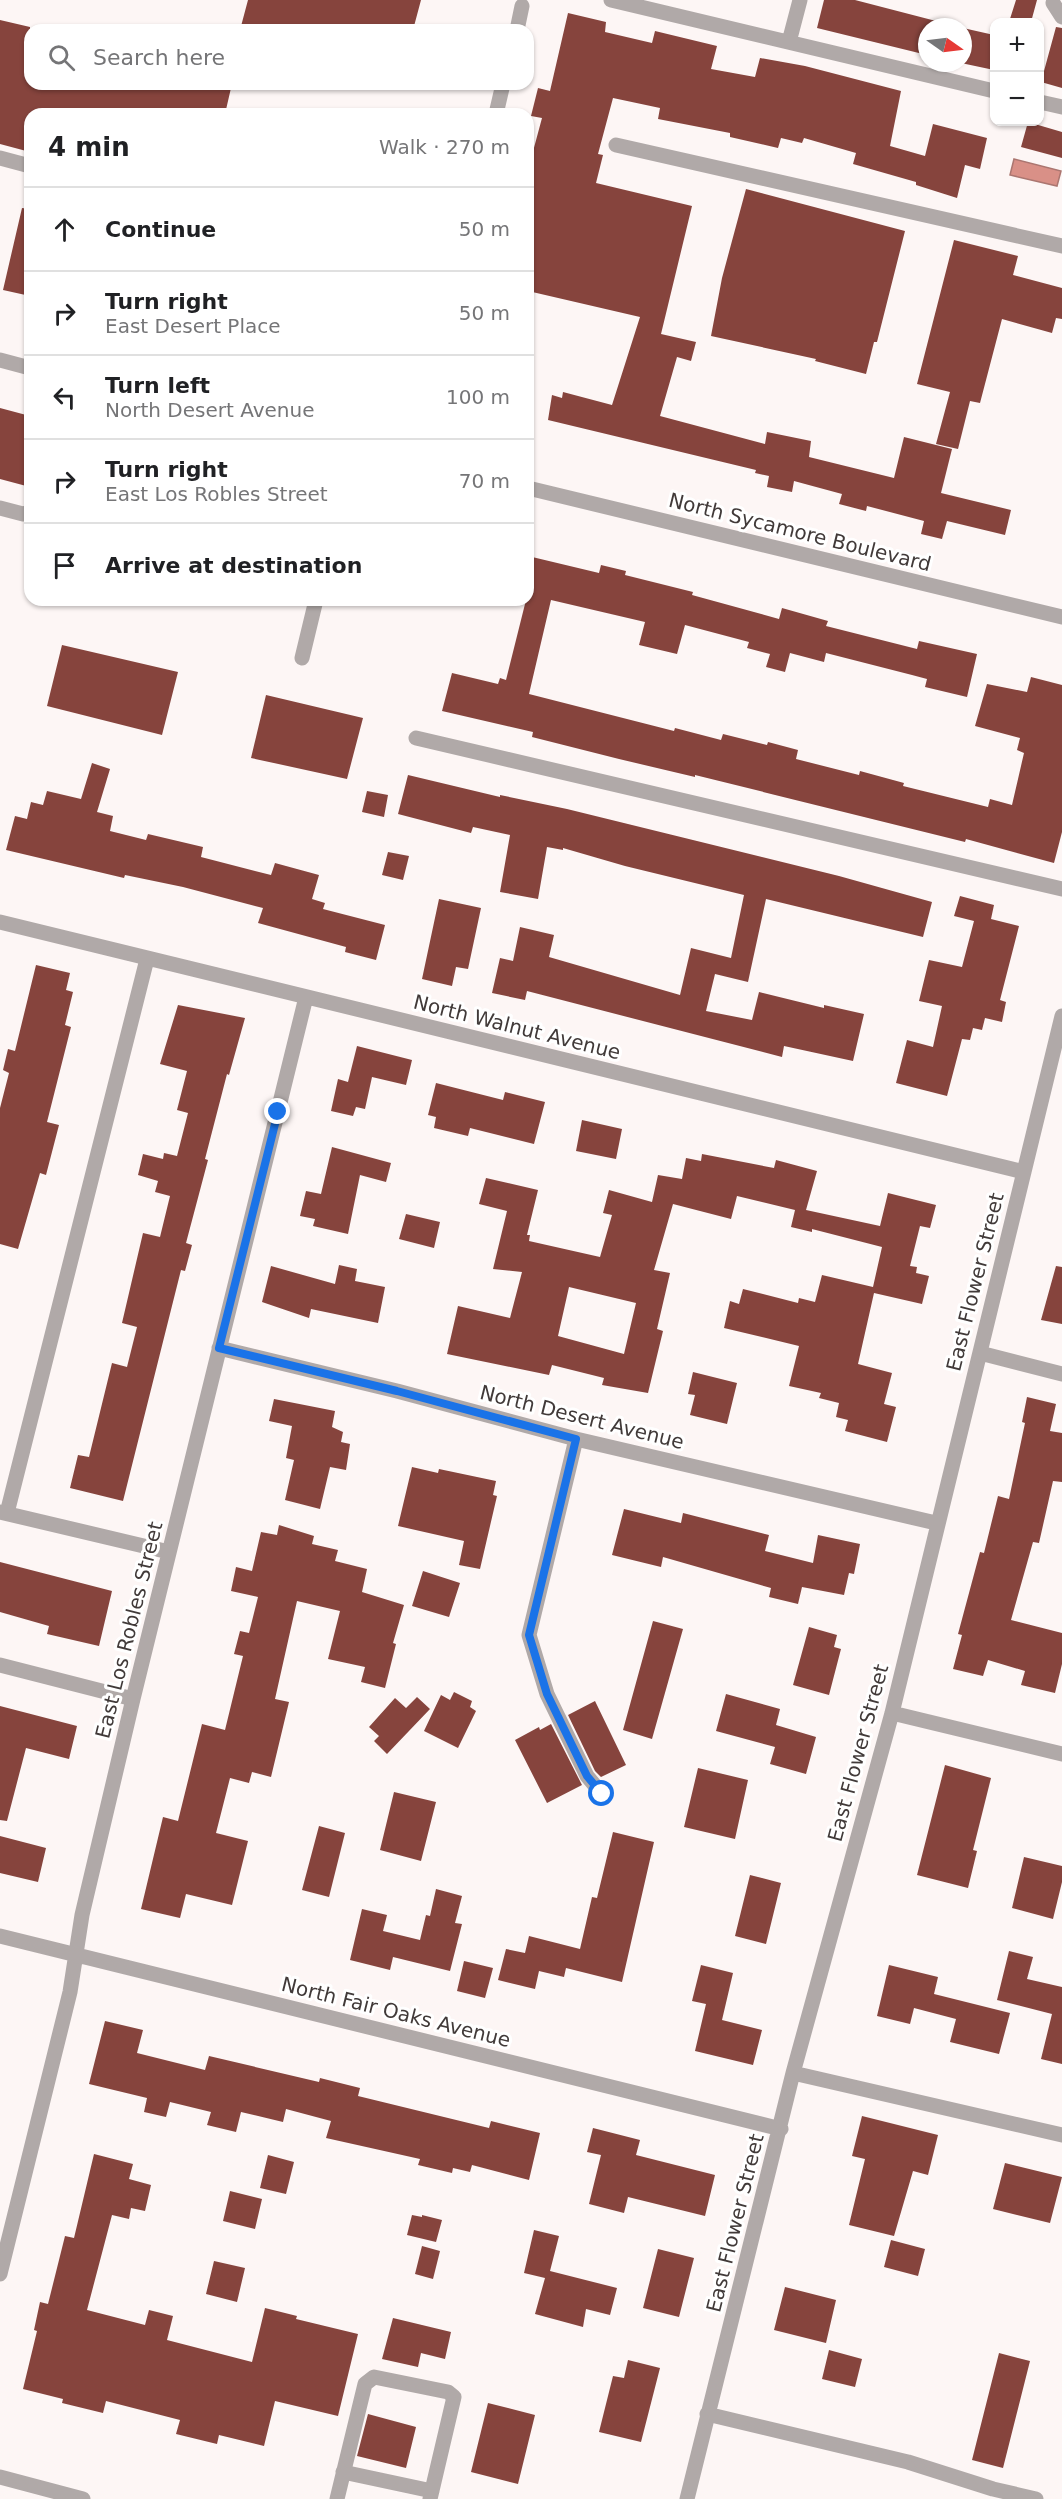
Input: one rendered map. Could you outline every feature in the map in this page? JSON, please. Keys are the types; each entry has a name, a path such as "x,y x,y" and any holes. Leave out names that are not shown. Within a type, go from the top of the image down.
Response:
{"street":[{"path":"611,0 990,90"},
{"path":"789,42 800,0"},
{"path":"518,24 523,2"},
{"path":"1053,3 1062,17"},
{"path":"497,108 502,90"},
{"path":"1044,103 1062,107"},
{"path":"616,145 1062,246"},
{"path":"0,158 24,164"},
{"path":"0,360 24,366"},
{"name":"North Sycamore Boulevard","path":"534,489 1062,617"},
{"path":"0,508 24,514"},
{"path":"302,658 315,606"},
{"path":"416,738 1062,889"},
{"name":"North Walnut Avenue","path":"0,922 1024,1172"},
{"path":"147,959 3,1512 169,1552"},
{"name":"East Los Robles Street","path":"0,2274 70,1992 82,1915 133,1699 306,996"},
{"name":"East Flower Street","path":"687,2499 781,2129 793,2073 892,1713 936,1523 1062,1016"},
{"name":"North Desert Avenue","path":"219,1348 397,1391 576,1439 936,1523"},
{"path":"980,1353 1062,1374"},
{"path":"576,1439 529,1635 547,1694 587,1776 602,1794"},
{"path":"0,1665 133,1699"},
{"path":"892,1713 1062,1754"},
{"name":"North Fair Oaks Avenue","path":"0,1936 781,2129"},
{"path":"793,2073 1062,2135"},
{"path":"337,2499 343,2472 365,2384 374,2377 448,2392 454,2397 431,2495 343,2472"},
{"path":"707,2414 908,2462 993,2489 1036,2499"},
{"path":"0,2477 83,2499"}],"shaded area":[{"path":"1014,159 1061,171 1057,186 1010,175"}],"building":[{"path":"248,0 421,0 415,24 242,24"},
{"path":"824,0 855,0 924,18 918,18 918,53 817,28"},
{"path":"1016,0 1037,0 1032,18 1010,18"},
{"path":"568,13 606,22 605,32 652,43 655,31 717,46 711,69 755,77 760,58 805,66 901,91 890,146 925,156 933,124 987,138 980,169 965,165 957,198 916,185 916,182 853,164 856,153 804,138 802,143 781,138 778,148 730,137 730,133 658,119 660,108 613,98 598,154 603,155 596,183 692,206 661,334 696,342 691,361 677,357 660,416 765,444 767,432 811,441 809,457 894,478 904,437 952,449 941,493 1011,510 1005,535 947,521 942,539 921,534 924,521 867,506 866,511 839,504 842,494 794,481 792,492 767,487 769,476 755,473 756,470 548,420 552,395 562,398 563,392 612,405 640,317 534,292 534,148 542,118 534,117 533,108 538,88 550,91"},
{"path":"0,20 24,26 24,90 231,90 226,108 24,108 24,150 0,144"},
{"path":"1056,27 1062,28 1062,88 1044,83 1044,71"},
{"path":"972,30 990,34 990,69 972,65"},
{"path":"1027,126 1042,126 1062,132 1062,158 1021,147"},
{"path":"746,189 905,231 877,342 874,342 866,374 815,361 816,359 711,336 722,278"},
{"path":"22,208 24,208 24,295 3,290"},
{"path":"954,240 1018,256 1013,275 1062,288 1062,319 1056,318 1052,333 1002,319 980,403 970,401 958,449 936,444 950,392 917,384"},
{"path":"0,408 24,414 24,485 0,479"},
{"path":"534,557 599,573 601,565 626,571 625,575 693,592 692,595 779,619 782,608 828,621 826,626 917,649 919,641 977,654 967,697 925,687 927,679 826,653 824,662 790,653 785,672 766,667 770,654 747,648 749,642 685,625 677,654 639,645 645,622 551,600 529,694 674,731 675,728 721,740 723,734 767,745 768,742 798,750 796,759 859,775 860,771 904,783 903,786 988,807 990,799 1012,805 1024,753 1017,750 1020,738 975,726 987,684 1027,692 1031,677 1062,685 1062,832 1054,863 966,839 965,842 695,775 695,777 619,759 532,737 533,732 442,711 452,673 498,684 500,678 506,680 524,606 534,606"},
{"path":"62,645 178,672 162,735 47,706"},
{"path":"266,695 363,718 347,779 251,758"},
{"path":"92,763 110,769 97,812 113,816 110,831 146,840 148,834 203,847 201,857 271,875 275,863 319,875 312,899 325,903 323,909 385,925 376,960 345,952 346,947 258,923 263,908 183,887 125,875 124,878 6,850 15,816 27,819 31,802 43,805 47,791 81,799"},
{"path":"408,775 500,797 500,795 567,809 839,876 932,902 923,937 766,899 748,982 715,974 706,1011 752,1020 759,992 824,1008 824,1005 864,1014 853,1061 784,1046 782,1057 527,991 525,1000 492,993 500,958 513,961 520,927 554,935 549,957 680,995 691,948 731,958 744,895 625,866 563,848 563,850 547,847 538,899 500,892 510,835 473,827 471,833 398,814"},
{"path":"367,791 388,795 384,817 362,812"},
{"path":"388,852 409,856 403,880 382,875"},
{"path":"960,896 994,905 991,919 1019,926 1000,1000 1006,1002 1002,1022 985,1018 982,1030 973,1028 970,1040 962,1039 947,1096 896,1083 907,1040 933,1047 942,1006 919,1001 929,960 962,967 974,921 954,916"},
{"path":"439,899 481,908 468,969 456,967 452,986 422,979"},
{"path":"36,965 70,973 66,990 73,992 65,1025 71,1027 47,1122 59,1125 46,1175 40,1173 18,1249 0,1244 0,1108 9,1073 3,1070 8,1049 15,1051"},
{"path":"178,1005 245,1018 229,1075 227,1074 205,1159 208,1160 186,1243 192,1245 185,1271 181,1270 123,1501 70,1488 78,1455 89,1457 112,1363 127,1367 137,1327 122,1323 143,1233 160,1237 170,1196 155,1192 158,1181 138,1175 143,1154 163,1159 164,1153 177,1156 188,1113 177,1110 187,1071 160,1064"},
{"path":"357,1046 412,1060 406,1085 372,1077 365,1109 356,1107 353,1116 331,1111 338,1079 348,1082"},
{"path":"436,1083 503,1100 505,1092 545,1102 534,1144 470,1128 468,1136 434,1128 436,1117 428,1115"},
{"path":"582,1120 622,1129 616,1159 576,1151"},
{"path":"332,1147 391,1163 386,1182 360,1175 348,1234 313,1226 315,1219 300,1216 306,1191 321,1194"},
{"path":"702,1154 774,1168 776,1160 817,1171 806,1210 880,1226 888,1193 936,1205 930,1228 920,1226 910,1266 917,1267 916,1273 929,1276 922,1304 874,1293 858,1364 892,1373 884,1404 896,1407 887,1442 845,1431 848,1420 836,1417 839,1403 819,1398 821,1393 789,1386 799,1346 724,1328 730,1301 739,1304 743,1289 798,1303 799,1298 815,1302 822,1275 873,1287 882,1247 812,1229 812,1232 791,1227 795,1210 737,1196 731,1219 673,1204 654,1270 670,1273 657,1329 663,1331 648,1393 602,1385 604,1378 552,1365 549,1375 447,1354 458,1306 510,1318 522,1272 493,1269 507,1211 479,1204 486,1178 538,1190 527,1235 530,1235 529,1241 600,1257 612,1215 603,1213 609,1190 652,1202 658,1175 682,1179 686,1158 701,1161","holes":["569,1287 636,1303 624,1354 558,1336"]},
{"path":"406,1214 440,1222 434,1248 399,1239"},
{"path":"339,1265 357,1269 355,1281 385,1287 378,1323 311,1309 309,1318 262,1302 271,1266 335,1284"},
{"path":"1056,1266 1062,1267 1062,1324 1041,1320"},
{"path":"693,1372 737,1383 727,1424 690,1415 695,1395 688,1394"},
{"path":"1027,1397 1056,1404 1050,1431 1062,1433 1062,1482 1053,1481 1039,1543 1033,1542 1011,1620 1062,1633 1062,1664 1055,1693 1021,1685 1025,1671 988,1660 983,1676 953,1669 962,1635 958,1634 980,1552 984,1553 998,1496 1009,1499 1025,1423 1022,1422"},
{"path":"274,1399 335,1411 332,1427 343,1432 341,1442 350,1444 346,1470 330,1467 320,1509 285,1500 294,1460 286,1458 292,1426 269,1421"},
{"path":"412,1467 438,1473 439,1469 496,1481 493,1495 497,1496 480,1569 459,1565 464,1541 398,1526"},
{"path":"624,1509 681,1523 683,1513 769,1535 765,1551 813,1563 818,1535 860,1544 854,1574 849,1573 844,1595 802,1587 798,1604 769,1597 771,1588 663,1557 661,1567 612,1555"},
{"path":"279,1525 314,1536 312,1544 338,1550 335,1561 367,1569 362,1592 404,1605 393,1643 396,1644 385,1688 361,1682 365,1667 328,1659 340,1611 297,1601 275,1699 289,1702 271,1777 252,1772 249,1783 230,1778 216,1833 248,1841 232,1905 186,1894 180,1918 141,1909 163,1817 178,1821 202,1724 225,1730 243,1656 234,1654 240,1631 249,1633 258,1597 231,1591 236,1567 252,1571 261,1532 277,1535"},
{"path":"0,1562 112,1591 99,1646 47,1634 49,1626 0,1612"},
{"path":"423,1571 460,1583 449,1617 412,1606"},
{"path":"653,1621 683,1629 652,1739 623,1730"},
{"path":"809,1627 837,1635 834,1647 841,1649 829,1695 793,1685"},
{"path":"454,1692 472,1701 470,1707 476,1711 458,1748 424,1731 441,1695 450,1700"},
{"path":"726,1694 780,1709 776,1725 816,1737 806,1774 770,1764 775,1747 716,1731"},
{"path":"417,1697 430,1709 387,1754 374,1741 379,1736 369,1727 395,1698 406,1708"},
{"path":"595,1701 626,1765 601,1777 595,1771 568,1715"},
{"path":"0,1706 77,1726 69,1759 26,1748 7,1821 0,1820"},
{"path":"551,1724 582,1785 547,1803 515,1740 539,1727 540,1730"},
{"path":"945,1765 991,1778 973,1850 977,1851 968,1888 917,1875"},
{"path":"698,1768 748,1780 735,1839 684,1827"},
{"path":"394,1792 436,1802 421,1861 380,1850"},
{"path":"319,1826 345,1833 329,1897 302,1890"},
{"path":"613,1832 654,1842 622,1982 566,1968 564,1977 539,1971 535,1989 498,1980 506,1949 525,1953 529,1936 580,1949 592,1897 597,1898"},
{"path":"0,1836 46,1848 38,1882 0,1873"},
{"path":"1024,1857 1062,1866 1062,1882 1053,1919 1012,1908"},
{"path":"750,1875 781,1883 766,1944 735,1936"},
{"path":"436,1889 462,1896 455,1923 462,1924 450,1971 393,1957 390,1970 350,1960 362,1909 387,1915 383,1931 420,1940 426,1915 430,1916"},
{"path":"1009,1951 1033,1957 1027,1979 1062,1987 1062,2064 1041,2059 1052,2014 997,2000"},
{"path":"464,1961 493,1968 485,1998 457,1991"},
{"path":"701,1965 733,1973 722,2020 762,2030 753,2065 695,2051 706,2004 692,2001"},
{"path":"889,1965 938,1977 934,1994 1010,2013 999,2054 950,2042 956,2019 914,2008 910,2024 877,2016"},
{"path":"105,2021 143,2030 137,2053 205,2070 209,2056 319,2082 320,2078 360,2088 358,2096 489,2128 491,2121 540,2133 529,2180 472,2165 470,2172 453,2168 452,2173 418,2165 420,2159 326,2138 331,2121 286,2109 283,2122 241,2112 236,2132 207,2125 211,2112 170,2102 166,2117 144,2112 147,2098 89,2084"},
{"path":"862,2116 938,2135 928,2175 913,2171 894,2236 849,2225 865,2159 852,2156"},
{"path":"593,2128 640,2140 636,2155 715,2175 705,2216 628,2197 624,2213 589,2204 601,2155 587,2152"},
{"path":"94,2154 133,2164 129,2179 151,2185 145,2211 131,2208 129,2219 112,2215 87,2310 145,2325 149,2310 173,2316 167,2340 252,2362 265,2308 297,2316 296,2319 358,2334 338,2416 275,2401 264,2446 219,2435 217,2444 176,2434 180,2420 106,2401 103,2413 62,2403 63,2399 23,2389 37,2331 34,2330 40,2302 48,2304 65,2236 74,2238"},
{"path":"268,2155 294,2162 286,2194 260,2188"},
{"path":"1005,2163 1062,2177 1050,2223 993,2209"},
{"path":"230,2191 262,2199 255,2229 223,2221"},
{"path":"412,2215 442,2220 436,2242 407,2235"},
{"path":"534,2230 559,2236 550,2271 617,2288 610,2315 586,2309 583,2327 535,2314 545,2278 524,2273"},
{"path":"891,2240 925,2249 918,2276 884,2267"},
{"path":"422,2246 440,2251 433,2279 415,2274"},
{"path":"658,2249 694,2258 679,2317 643,2308"},
{"path":"214,2261 245,2268 237,2302 206,2294"},
{"path":"785,2287 836,2300 826,2343 774,2330"},
{"path":"393,2318 451,2332 445,2359 421,2353 418,2367 382,2359"},
{"path":"829,2350 862,2359 855,2387 822,2379"},
{"path":"999,2353 1030,2361 1003,2468 972,2460"},
{"path":"628,2360 660,2368 641,2442 599,2432 613,2376 624,2378"},
{"path":"488,2403 535,2415 518,2484 471,2472"},
{"path":"368,2414 416,2427 406,2468 357,2456"}],"route":[{"path":"278,1112 219,1348 397,1391 576,1439 529,1635 547,1694 587,1776 602,1794"}]}
